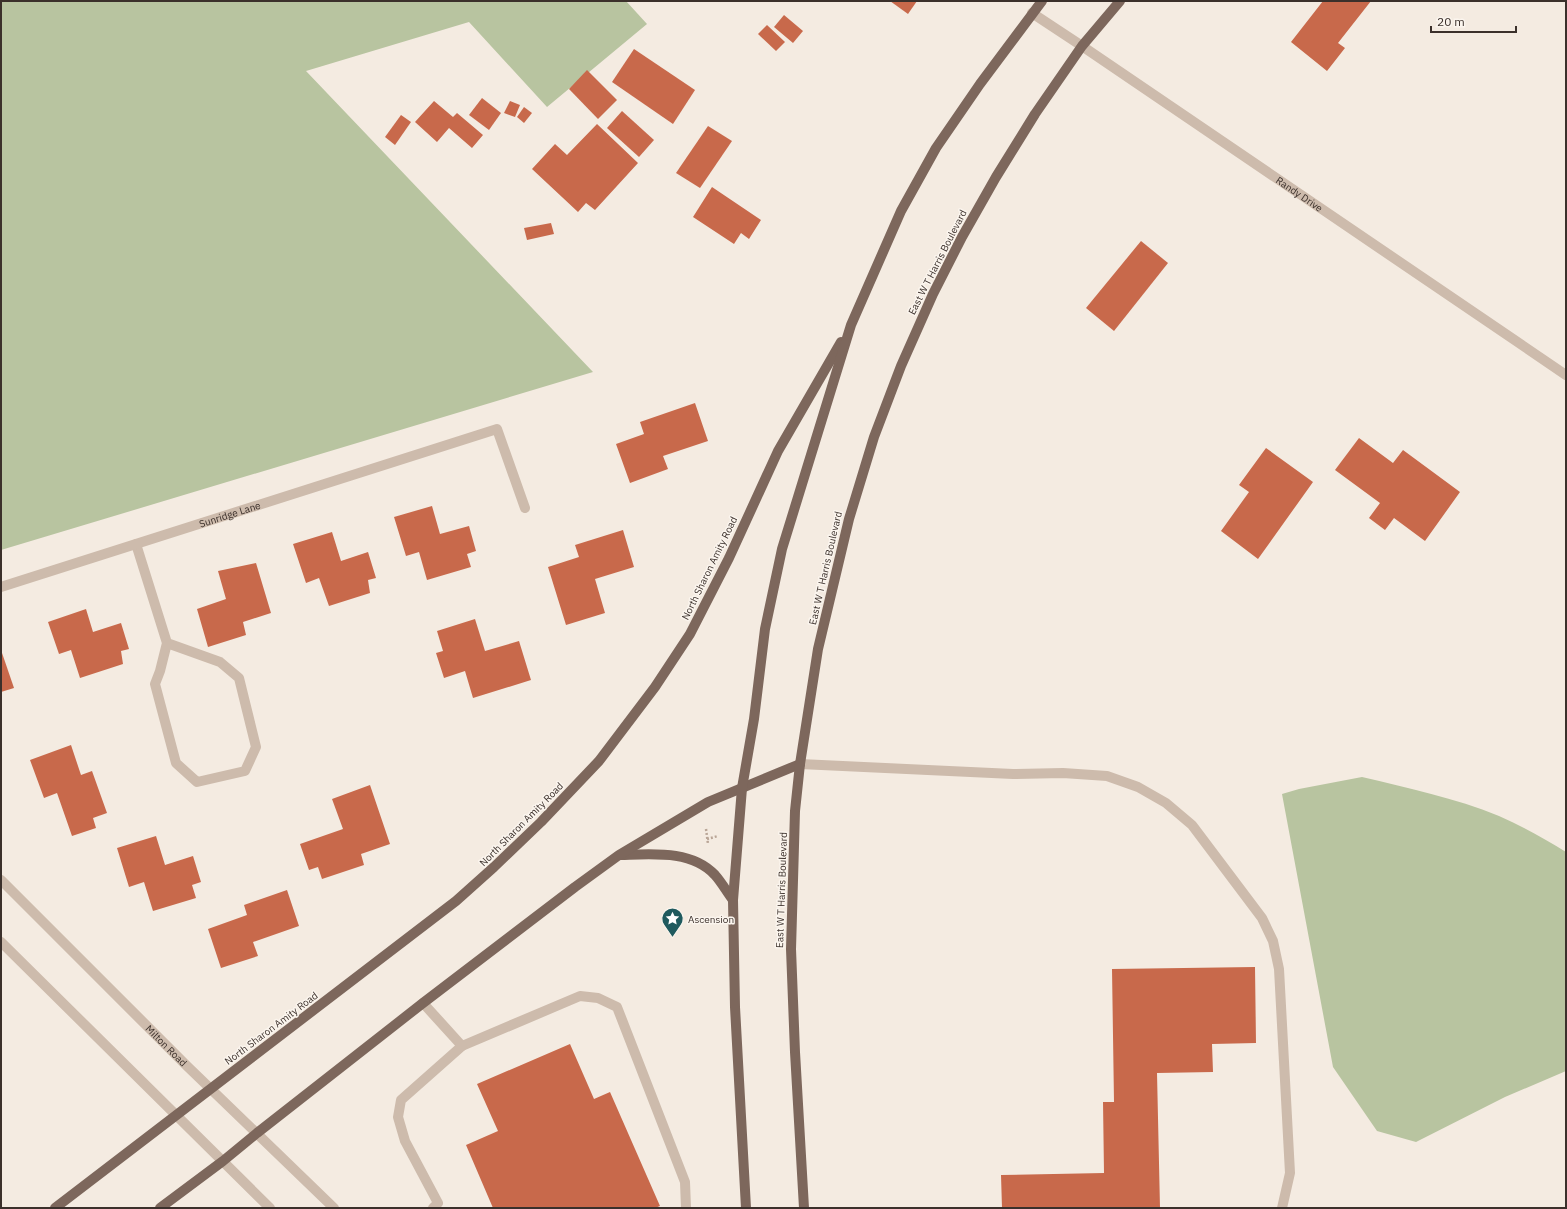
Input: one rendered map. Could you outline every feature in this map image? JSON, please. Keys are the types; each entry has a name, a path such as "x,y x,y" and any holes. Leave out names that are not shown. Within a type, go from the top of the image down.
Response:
{"main road":[{"path":"746,1208 735,1007 733,900 742,788 754,719 765,629 782,549 851,325 901,211 936,148 980,84 1042,1"},
{"name":"East W T Harris Boulevard","path":"804,1208 791,949 795,811 800,764 818,649 849,519 874,436 901,366 933,294 962,237 996,177 1035,114 1082,46 1120,1"},
{"name":"North Sharon Amity Road","path":"55,1208 456,901 541,822 599,761 655,687 690,634 728,558 778,451 851,325"},
{"path":"160,1208 223,1161 257,1132 423,1003 575,887 620,855 708,802 800,764"},
{"path":"620,855 668,855 681,857 700,863 714,875 733,900"}],"street":[{"name":"Randy Drive","path":"1032,13 1566,375"},
{"name":"Sunridge Lane","path":"1,587 497,429 525,508"},
{"path":"136,544 167,643 155,684 176,763 197,782 244,771 256,747 239,678 220,662 167,643"},
{"path":"800,764 1013,774 1063,773 1107,776 1138,787 1166,803 1192,825 1262,918 1273,941 1279,969 1290,1174 1282,1208"},
{"name":"Milton Road","path":"1,880 211,1089 334,1208"},
{"path":"1,942 175,1116 270,1208"},
{"path":"437,1206 405,1141 398,1117 401,1100 462,1046 580,996 598,998 617,1007 685,1182 686,1208"},
{"path":"423,1003 462,1046"}],"path":[{"path":"706,829 708,846"},
{"path":"707,839 723,835"}],"green space":[{"path":"1,1 626,1 647,24 547,107 469,22 306,71 593,372 1,550"},
{"path":"1362,777 1431,794 1466,804 1499,816 1566,852 1566,1071 1505,1097 1416,1142 1377,1131 1333,1067 1282,794 1299,789"}],"building":[{"path":"890,1 917,1 908,14"},
{"path":"1323,1 1371,1 1338,43 1345,48 1327,71 1291,42"},
{"path":"784,15 803,31 793,43 774,27"},
{"path":"767,25 785,42 776,51 758,34"},
{"path":"634,49 695,90 673,124 612,82"},
{"path":"587,70 617,100 598,119 569,89"},
{"path":"482,98 501,113 489,130 469,115"},
{"path":"434,101 453,117 457,113 483,135 472,148 449,128 437,142 415,122"},
{"path":"510,101 520,105 515,117 504,113"},
{"path":"524,107 532,113 524,123 517,117"},
{"path":"622,111 654,140 639,157 607,128"},
{"path":"401,115 411,122 395,145 385,137"},
{"path":"597,124 638,163 595,210 586,203 578,212 532,169 555,144 567,155"},
{"path":"708,126 732,141 700,188 676,173"},
{"path":"712,187 761,220 749,239 741,233 734,244 693,217"},
{"path":"551,223 554,234 527,240 524,228"},
{"path":"1141,241 1168,263 1114,331 1086,308"},
{"path":"695,403 708,441 663,456 668,469 630,483 616,444 644,434 640,422"},
{"path":"1359,438 1393,463 1403,450 1460,492 1425,541 1394,518 1385,530 1369,518 1380,503 1335,470"},
{"path":"1266,448 1313,482 1258,559 1221,531 1249,492 1239,485"},
{"path":"432,506 440,534 469,526 476,551 467,554 471,567 427,580 419,552 406,556 394,517"},
{"path":"623,530 634,567 595,579 605,613 566,625 548,567 579,557 575,545"},
{"path":"332,532 341,561 368,552 376,578 368,580 370,593 329,606 319,578 306,583 293,544"},
{"path":"256,563 271,613 243,622 246,635 208,647 197,609 226,599 218,571"},
{"path":"86,609 93,632 121,623 129,649 121,651 123,664 80,678 71,650 59,654 48,622"},
{"path":"475,619 485,651 519,641 531,680 473,698 465,671 444,678 436,653 443,651 437,631"},
{"path":"1,650 14,688 1,692"},
{"path":"71,745 81,775 92,771 107,813 93,818 96,828 72,836 57,793 44,798 30,760"},
{"path":"370,785 390,844 361,854 364,865 322,879 318,867 309,870 300,844 343,829 332,799"},
{"path":"156,836 165,865 193,856 201,882 192,885 196,898 153,911 144,882 129,887 117,848"},
{"path":"287,890 299,926 253,942 258,956 221,968 208,929 247,915 244,905"},
{"path":"1255,967 1256,1043 1212,1044 1213,1072 1157,1073 1160,1208 1002,1208 1001,1175 1104,1173 1103,1102 1114,1102 1112,969"},
{"path":"570,1044 594,1099 610,1092 660,1206 655,1208 493,1208 466,1145 498,1131 477,1084"}],"place":[{"name":"Ascension","path":"673,938"}]}
